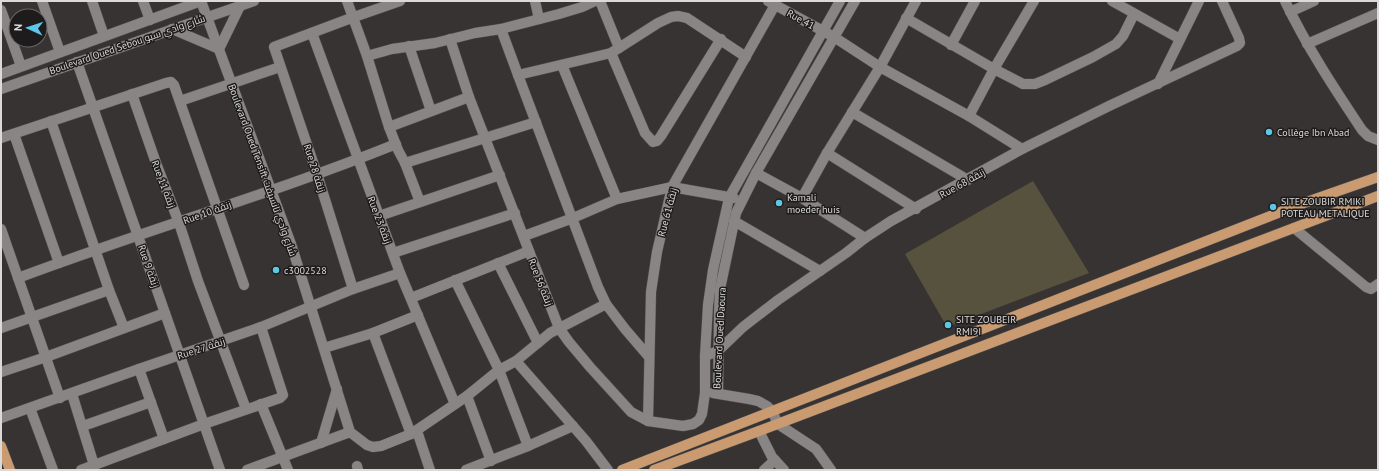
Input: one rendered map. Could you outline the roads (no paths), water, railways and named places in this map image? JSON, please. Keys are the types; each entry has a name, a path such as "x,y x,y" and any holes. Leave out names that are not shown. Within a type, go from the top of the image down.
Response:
{"main road":[{"path":"622,470 1301,204 1378,177"},
{"path":"657,470 1378,196"},
{"path":"1,446 10,470"}],"street":[{"path":"42,1 60,52"},
{"path":"92,1 104,36"},
{"path":"143,1 150,20"},
{"name":"Boulevard Oued Sebou شارع وادي سبو","path":"1,74 201,1"},
{"name":"Boulevard Oued Tensift شارع وادي تانسيفت","path":"201,1 291,244 350,432"},
{"name":"Boulevard Oued Sebou شارع وادي سبو","path":"1,89 207,16 254,1"},
{"path":"347,1 354,17 389,126 420,202"},
{"path":"312,33 400,1"},
{"path":"535,1 539,19"},
{"path":"367,56 409,46 435,43 502,29 582,7 595,1"},
{"path":"600,1 615,50 645,133 653,142 657,141 661,136 721,39"},
{"name":"Boulevard Oued Daoura","path":"840,1 729,198 713,270 708,305 705,356 705,393 718,393 720,289 734,221 742,199 854,1"},
{"path":"802,198 827,153 880,67 916,1"},
{"path":"951,45 975,1"},
{"path":"969,116 994,69 1034,1"},
{"path":"1112,1 1180,39"},
{"path":"1158,84 1199,1"},
{"name":"Rue 68 زنقة","path":"705,356 718,351 743,327 778,300 846,253 864,238 1022,149 1108,106 1237,46 1240,43 1240,38 1222,1"},
{"path":"1285,1 1307,44 1328,80 1362,130 1368,136 1378,140"},
{"path":"1290,12 1314,1"},
{"name":"Rue 41","path":"771,3 834,37 880,67 969,116 1022,149"},
{"name":"Rue 61 زنقة","path":"648,421 651,292 658,245 672,187 746,57 771,3"},
{"path":"172,29 218,49 240,6"},
{"path":"1,10 21,66"},
{"path":"1307,44 1378,13"},
{"path":"906,18 994,69 1024,84 1035,84 1116,44 1123,36 1134,14"},
{"path":"518,75 562,66 615,50 658,23 671,17 678,16 687,18 721,39 746,57"},
{"path":"502,29 572,218 606,304 625,330 649,357"},
{"name":"Rue 28 زنقة","path":"312,33 274,47 317,174 353,289"},
{"name":"Rue 23 زنقة","path":"312,33 378,216 400,273 455,404"},
{"name":"Rue 36 زنقة","path":"450,39 469,97 559,328 569,342 631,412 648,421 682,426 693,424 699,420 702,414 705,393"},
{"path":"409,46 431,111"},
{"name":"Rue 9 زنقة","path":"77,62 220,470"},
{"path":"562,66 617,199"},
{"path":"180,101 232,82 280,67"},
{"path":"1,138 171,82 174,85 180,101 244,285"},
{"name":"Rue 11 زنقة","path":"132,94 220,342 246,409"},
{"path":"389,126 469,97"},
{"path":"852,112 968,180"},
{"path":"51,121 109,290 124,328"},
{"path":"405,163 536,122"},
{"path":"14,134 59,263"},
{"name":"Rue 10 زنقة","path":"18,278 138,235 179,223 396,144"},
{"path":"827,153 916,208"},
{"path":"756,173 802,198 864,238"},
{"path":"378,216 500,175"},
{"path":"524,236 617,199 672,187 729,198 742,199"},
{"path":"393,253 515,213"},
{"path":"734,221 820,271"},
{"path":"1294,228 1366,287 1370,289 1378,284"},
{"path":"1,229 60,398"},
{"path":"411,298 529,251"},
{"path":"498,263 538,343"},
{"name":"Rue 27 زنقة","path":"1,418 261,328 353,289 400,273"},
{"path":"455,280 499,370 528,446"},
{"path":"1,328 109,290"},
{"path":"247,470 350,432 366,445 373,447 381,446 414,433 467,396 499,370 516,361 559,328 606,304"},
{"path":"1,372 165,313"},
{"path":"324,348 373,333 418,314"},
{"path":"81,470 283,396 261,328"},
{"path":"373,333 430,470"},
{"path":"516,361 573,426 608,470"},
{"path":"139,369 164,439"},
{"path":"320,443 337,389"},
{"path":"718,393 758,401 767,406 772,411 778,424 816,449 831,470"},
{"path":"72,394 94,465"},
{"path":"467,396 490,461"},
{"path":"83,426 151,402"},
{"path":"261,404 288,470"},
{"path":"30,408 53,470"},
{"path":"466,470 528,446 573,426"},
{"path":"759,431 775,460 784,470"},
{"path":"764,470 775,460"}],"place":[{"name":"Collège Ibn Abad","path":"1269,132"},
{"name":"Kamali moeder huis","path":"779,203"},
{"name":"SITE ZOUBIR RMIKI POTEAU METALIQUE","path":"1273,207"},
{"name":"c3002528","path":"276,270"},
{"name":"SITE ZOUBEIR RMI9I","path":"948,325"}]}
